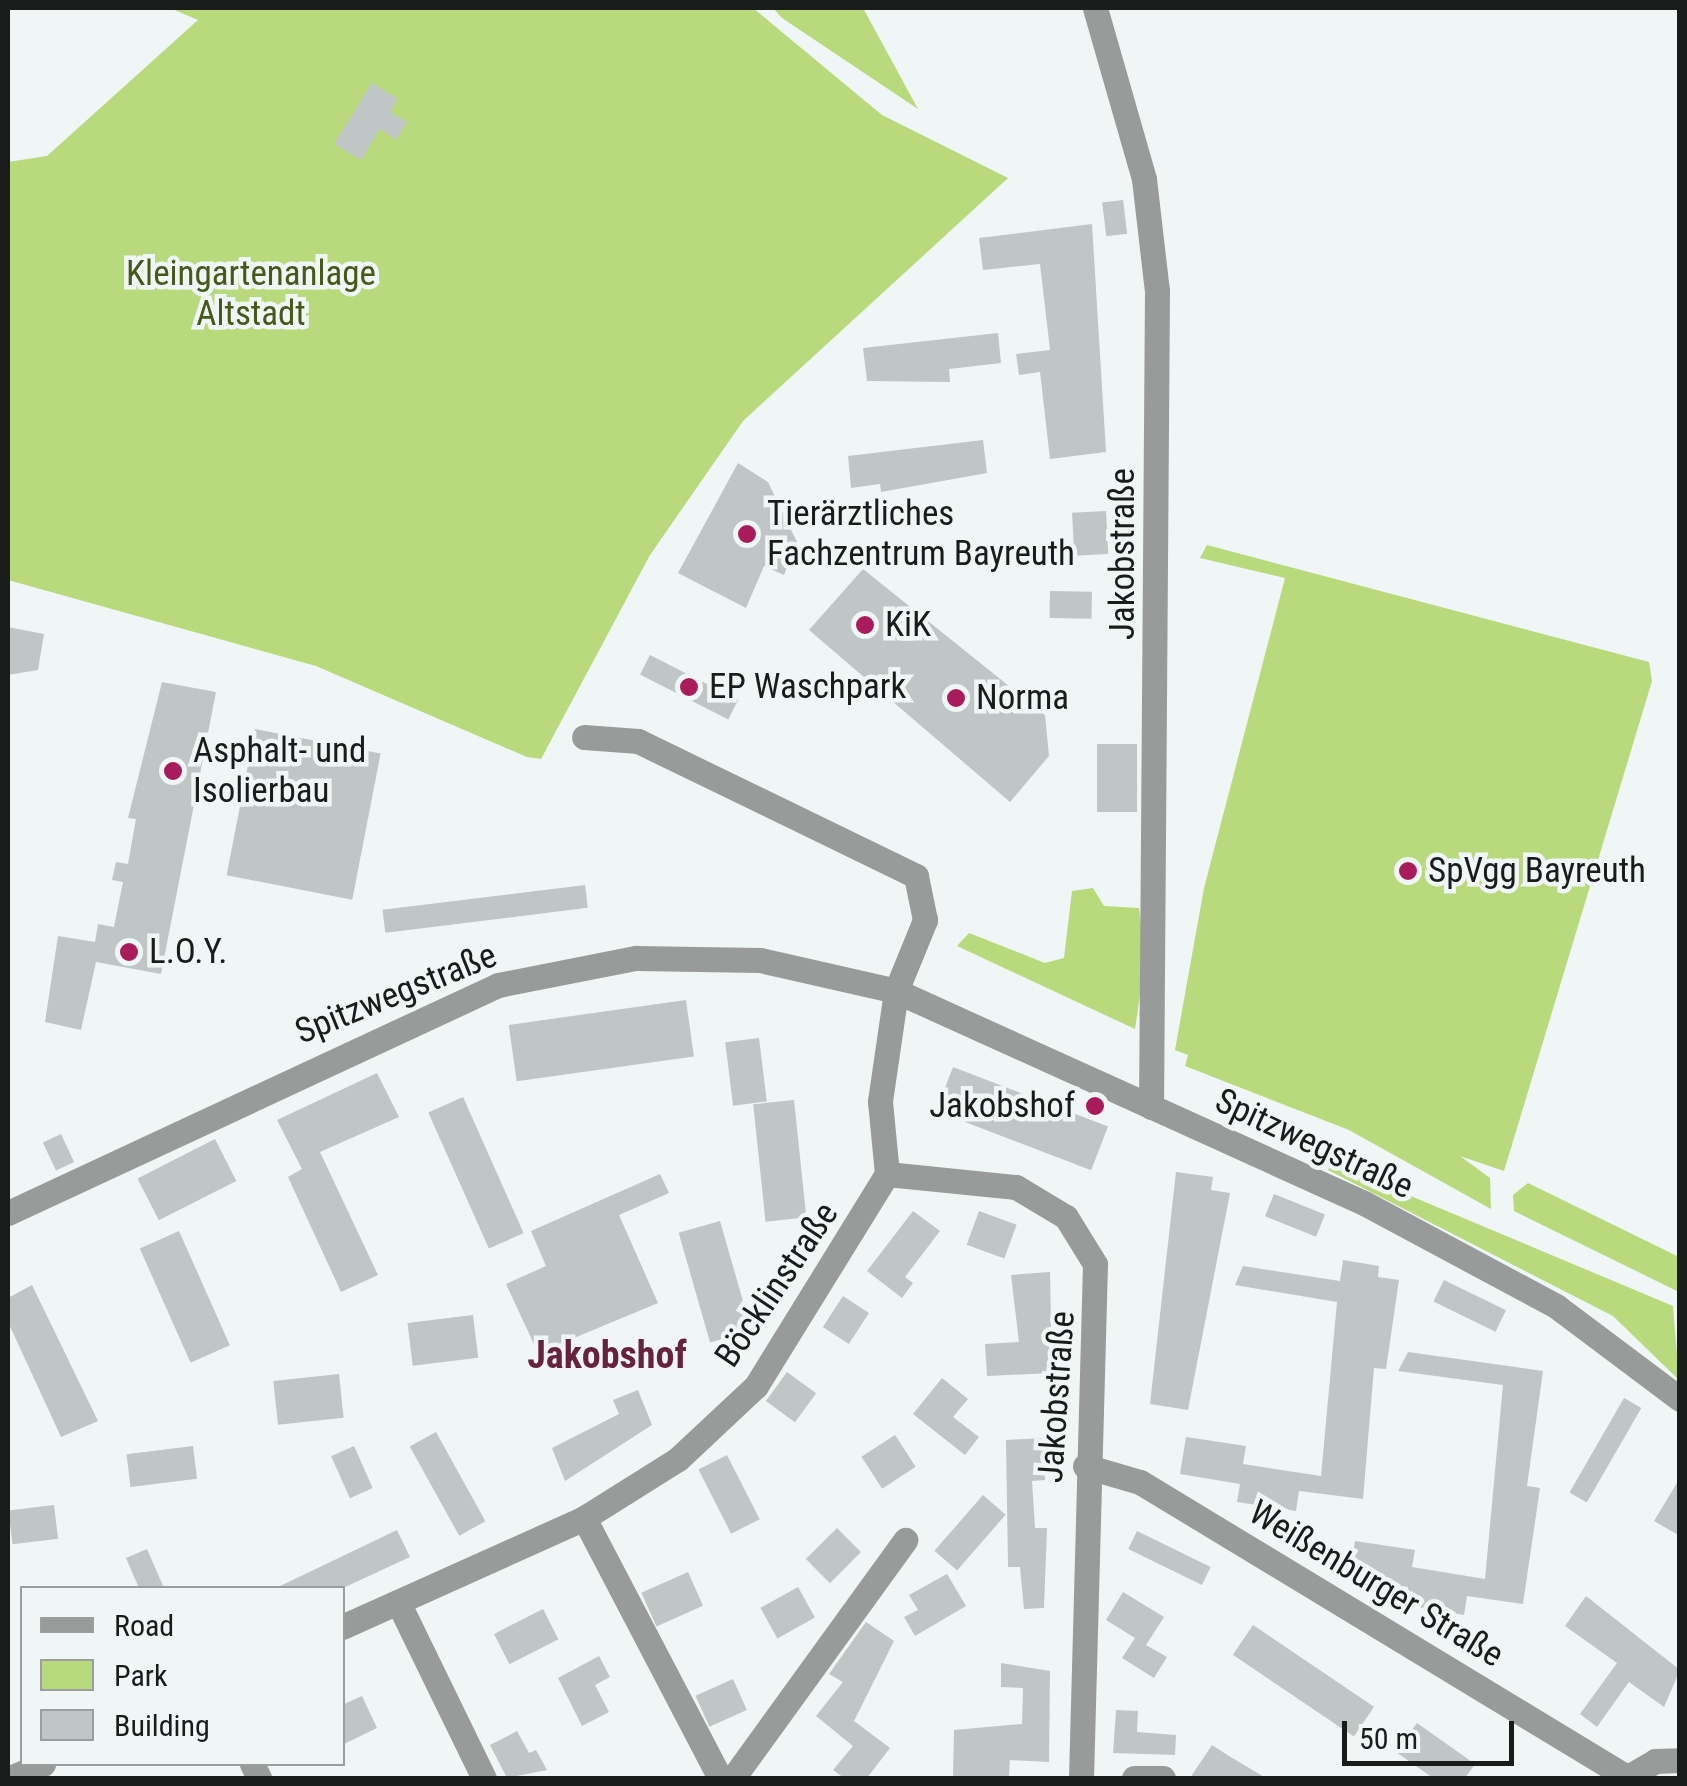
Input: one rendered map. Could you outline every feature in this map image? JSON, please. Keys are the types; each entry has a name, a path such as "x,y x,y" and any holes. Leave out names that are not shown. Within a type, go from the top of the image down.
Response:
{"street":[{"name":"Jakobstraße","path":"1095,8 1144,179 1157,291 1152,1107"},
{"path":"584,736 638,741 916,876 925,920 896,991 880,1101 888,1174"},
{"name":"Spitzwegstraße","path":"8,1212 498,985 636,958 705,957 837,972 896,991 1364,1203 1556,1306 1680,1399"},
{"name":"Jakobstraße","path":"888,1174 1016,1188 1046,1201 1082,1236 1098,1294 1085,1466 1080,1778"},
{"name":"Böcklinstraße","path":"345,1626 584,1518 678,1459 756,1386 888,1174"},
{"name":"Weißenburger Straße","path":"1085,1466 1140,1482 1627,1778 1680,1760"},
{"path":"584,1518 720,1778"},
{"path":"733,1778 905,1540"},
{"path":"398,1602 484,1778"},
{"path":"10,1778 37,1766"},
{"path":"1134,1778 1163,1778"}],"green space":[{"name":"Kleingartenanlage Altstadt","path":"170,8 753,8 882,115 1008,178 743,421 650,555 541,759 527,757 316,666 8,580 8,162 47,156 198,20"},
{"path":"773,8 863,8 918,109 782,18"},
{"path":"1207,545 1649,662 1652,681 1504,1171 1460,1156 1490,1178 1491,1209 1349,1130 1185,1066 1188,1055 1175,1050 1204,888 1285,578 1200,558"},
{"path":"1093,888 1104,906 1139,908 1145,961 1135,1029 957,946 969,933 1045,963 1064,958 1072,891"},
{"path":"1332,1163 1673,1306 1679,1380 1613,1316 1328,1170"},
{"path":"1528,1183 1679,1257 1679,1292 1514,1211 1513,1195"}],"building":[{"path":"372,83 398,99 390,112 407,122 396,140 380,129 361,160 334,144"},
{"path":"1123,200 1127,234 1106,236 1102,203"},
{"path":"1092,224 1106,452 1050,459 1040,372 1019,375 1016,354 1050,350 1040,264 983,270 979,238"},
{"path":"998,333 1001,363 949,369 950,382 867,381 863,348"},
{"path":"983,440 987,473 881,492 880,484 851,488 848,456"},
{"name":"Tierärztliches Fachzentrum Bayreuth","path":"738,463 768,482 797,542 784,575 764,566 746,608 678,573"},
{"path":"1106,511 1108,554 1074,556 1072,513"},
{"name":"Norma","path":"863,569 1045,715 1049,756 1010,802 809,630"},
{"path":"1050,591 1092,592 1092,619 1050,618"},
{"path":"8,627 44,634 38,670 8,675"},
{"name":"EP Waschpark","path":"650,655 738,700 728,720 640,675"},
{"path":"162,682 216,692 161,974 96,962 81,1030 45,1022 58,936 95,942 98,924 114,927 123,882 112,880 116,862 128,864 136,819 128,818"},
{"path":"255,729 381,753 352,900 227,875"},
{"path":"1097,744 1137,744 1137,812 1097,812"},
{"path":"585,885 588,908 385,933 383,910"},
{"path":"686,1000 694,1056 517,1081 509,1025"},
{"path":"759,1038 767,1102 733,1106 725,1042"},
{"path":"953,1067 1108,1126 1091,1170 936,1111"},
{"path":"377,1073 399,1117 320,1152 378,1275 341,1292 288,1177 302,1169 277,1120"},
{"path":"463,1097 524,1233 489,1249 428,1112"},
{"path":"794,1100 806,1217 766,1222 753,1104"},
{"path":"61,1134 74,1162 56,1171 43,1142"},
{"path":"215,1139 236,1181 159,1220 137,1178"},
{"path":"1176,1172 1213,1177 1211,1190 1230,1193 1188,1410 1150,1404"},
{"path":"660,1174 669,1193 619,1215 658,1303 538,1353 506,1284 546,1266 531,1231"},
{"path":"1274,1194 1325,1215 1316,1237 1265,1216"},
{"path":"913,1211 940,1231 905,1277 913,1283 902,1298 867,1271"},
{"path":"979,1211 1017,1225 1004,1259 967,1245"},
{"path":"720,1221 751,1331 710,1342 679,1233"},
{"path":"179,1231 230,1345 191,1363 140,1248"},
{"path":"1343,1260 1379,1266 1378,1277 1399,1280 1386,1369 1374,1368 1363,1499 1299,1491 1296,1511 1237,1502 1240,1484 1180,1474 1186,1437 1246,1446 1243,1464 1321,1476 1337,1302 1235,1285 1243,1266 1340,1281"},
{"path":"1050,1272 1052,1373 987,1376 985,1344 1019,1342 1011,1275"},
{"path":"1444,1280 1506,1310 1495,1332 1433,1302"},
{"path":"32,1285 98,1421 61,1437 8,1322 8,1298"},
{"path":"843,1296 869,1313 849,1344 823,1327"},
{"path":"473,1315 478,1358 413,1366 407,1323"},
{"path":"1408,1352 1543,1371 1527,1486 1540,1488 1523,1604 1467,1596 1464,1615 1406,1605 1408,1587 1349,1578 1355,1541 1415,1550 1412,1567 1485,1579 1503,1385 1398,1371"},
{"path":"787,1372 816,1393 795,1422 766,1401"},
{"path":"339,1374 344,1418 278,1425 273,1381"},
{"path":"942,1378 968,1399 953,1417 979,1437 965,1455 913,1414"},
{"path":"638,1390 652,1425 565,1481 552,1448 619,1414 613,1400"},
{"path":"1624,1398 1641,1408 1587,1502 1570,1492"},
{"path":"436,1432 485,1521 459,1536 410,1447"},
{"path":"895,1435 916,1467 882,1489 861,1457"},
{"path":"1043,1438 1045,1480 1032,1481 1035,1528 1047,1528 1044,1608 1024,1609 1020,1567 1008,1567 1006,1440"},
{"path":"193,1446 197,1479 131,1487 126,1454"},
{"path":"354,1446 373,1488 350,1498 331,1456"},
{"path":"727,1455 760,1519 731,1534 698,1470"},
{"path":"1680,1478 1680,1536 1654,1521"},
{"path":"983,1495 1006,1515 957,1571 934,1551"},
{"path":"54,1505 58,1539 12,1544 8,1511"},
{"path":"837,1528 861,1552 830,1583 806,1559"},
{"path":"397,1530 410,1557 345,1587 280,1586"},
{"path":"1137,1531 1211,1567 1202,1585 1128,1549"},
{"path":"147,1549 163,1586 138,1586 126,1558"},
{"path":"688,1572 703,1606 656,1627 641,1593"},
{"path":"947,1574 966,1606 915,1636 904,1617 918,1610 909,1595"},
{"path":"798,1587 815,1618 777,1638 760,1608"},
{"path":"1123,1592 1164,1617 1146,1645 1167,1657 1154,1678 1122,1658 1135,1638 1106,1620"},
{"path":"1586,1596 1680,1670 1664,1707 1629,1682 1597,1727 1580,1714 1617,1663 1565,1626"},
{"path":"543,1609 558,1639 509,1664 494,1634"},
{"path":"866,1622 894,1641 854,1721 890,1748 867,1778 844,1778 833,1770 853,1746 816,1716 843,1682 829,1674"},
{"path":"1253,1625 1374,1707 1354,1736 1233,1655"},
{"path":"599,1656 610,1677 595,1685 609,1712 582,1726 558,1678"},
{"path":"1001,1663 1050,1671 1049,1762 1010,1760 1009,1776 953,1776 954,1730 1022,1724 1023,1688 1001,1687"},
{"path":"733,1679 747,1710 709,1727 696,1696"},
{"path":"362,1696 377,1728 345,1744 345,1704"},
{"path":"1116,1710 1138,1711 1137,1732 1176,1735 1175,1755 1113,1753"},
{"path":"1417,1723 1475,1764 1465,1778 1433,1778 1396,1752"},
{"path":"517,1731 529,1753 536,1750 547,1770 507,1778 490,1745"},
{"path":"1212,1745 1229,1756 1266,1778 1190,1778"}],"place":[{"name":"Tierärztliches Fachzentrum Bayreuth","path":"747,534"},
{"name":"KiK","path":"865,625"},
{"name":"EP Waschpark","path":"689,687"},
{"name":"Norma","path":"956,698"},
{"name":"Asphalt- und Isolierbau","path":"173,771"},
{"name":"SpVgg Bayreuth","path":"1408,871"},
{"name":"L.O.Y.","path":"129,952"},
{"name":"Jakobshof","path":"1095,1106"}],"district":[{"name":"Jakobshof","path":"607,1356"}]}
